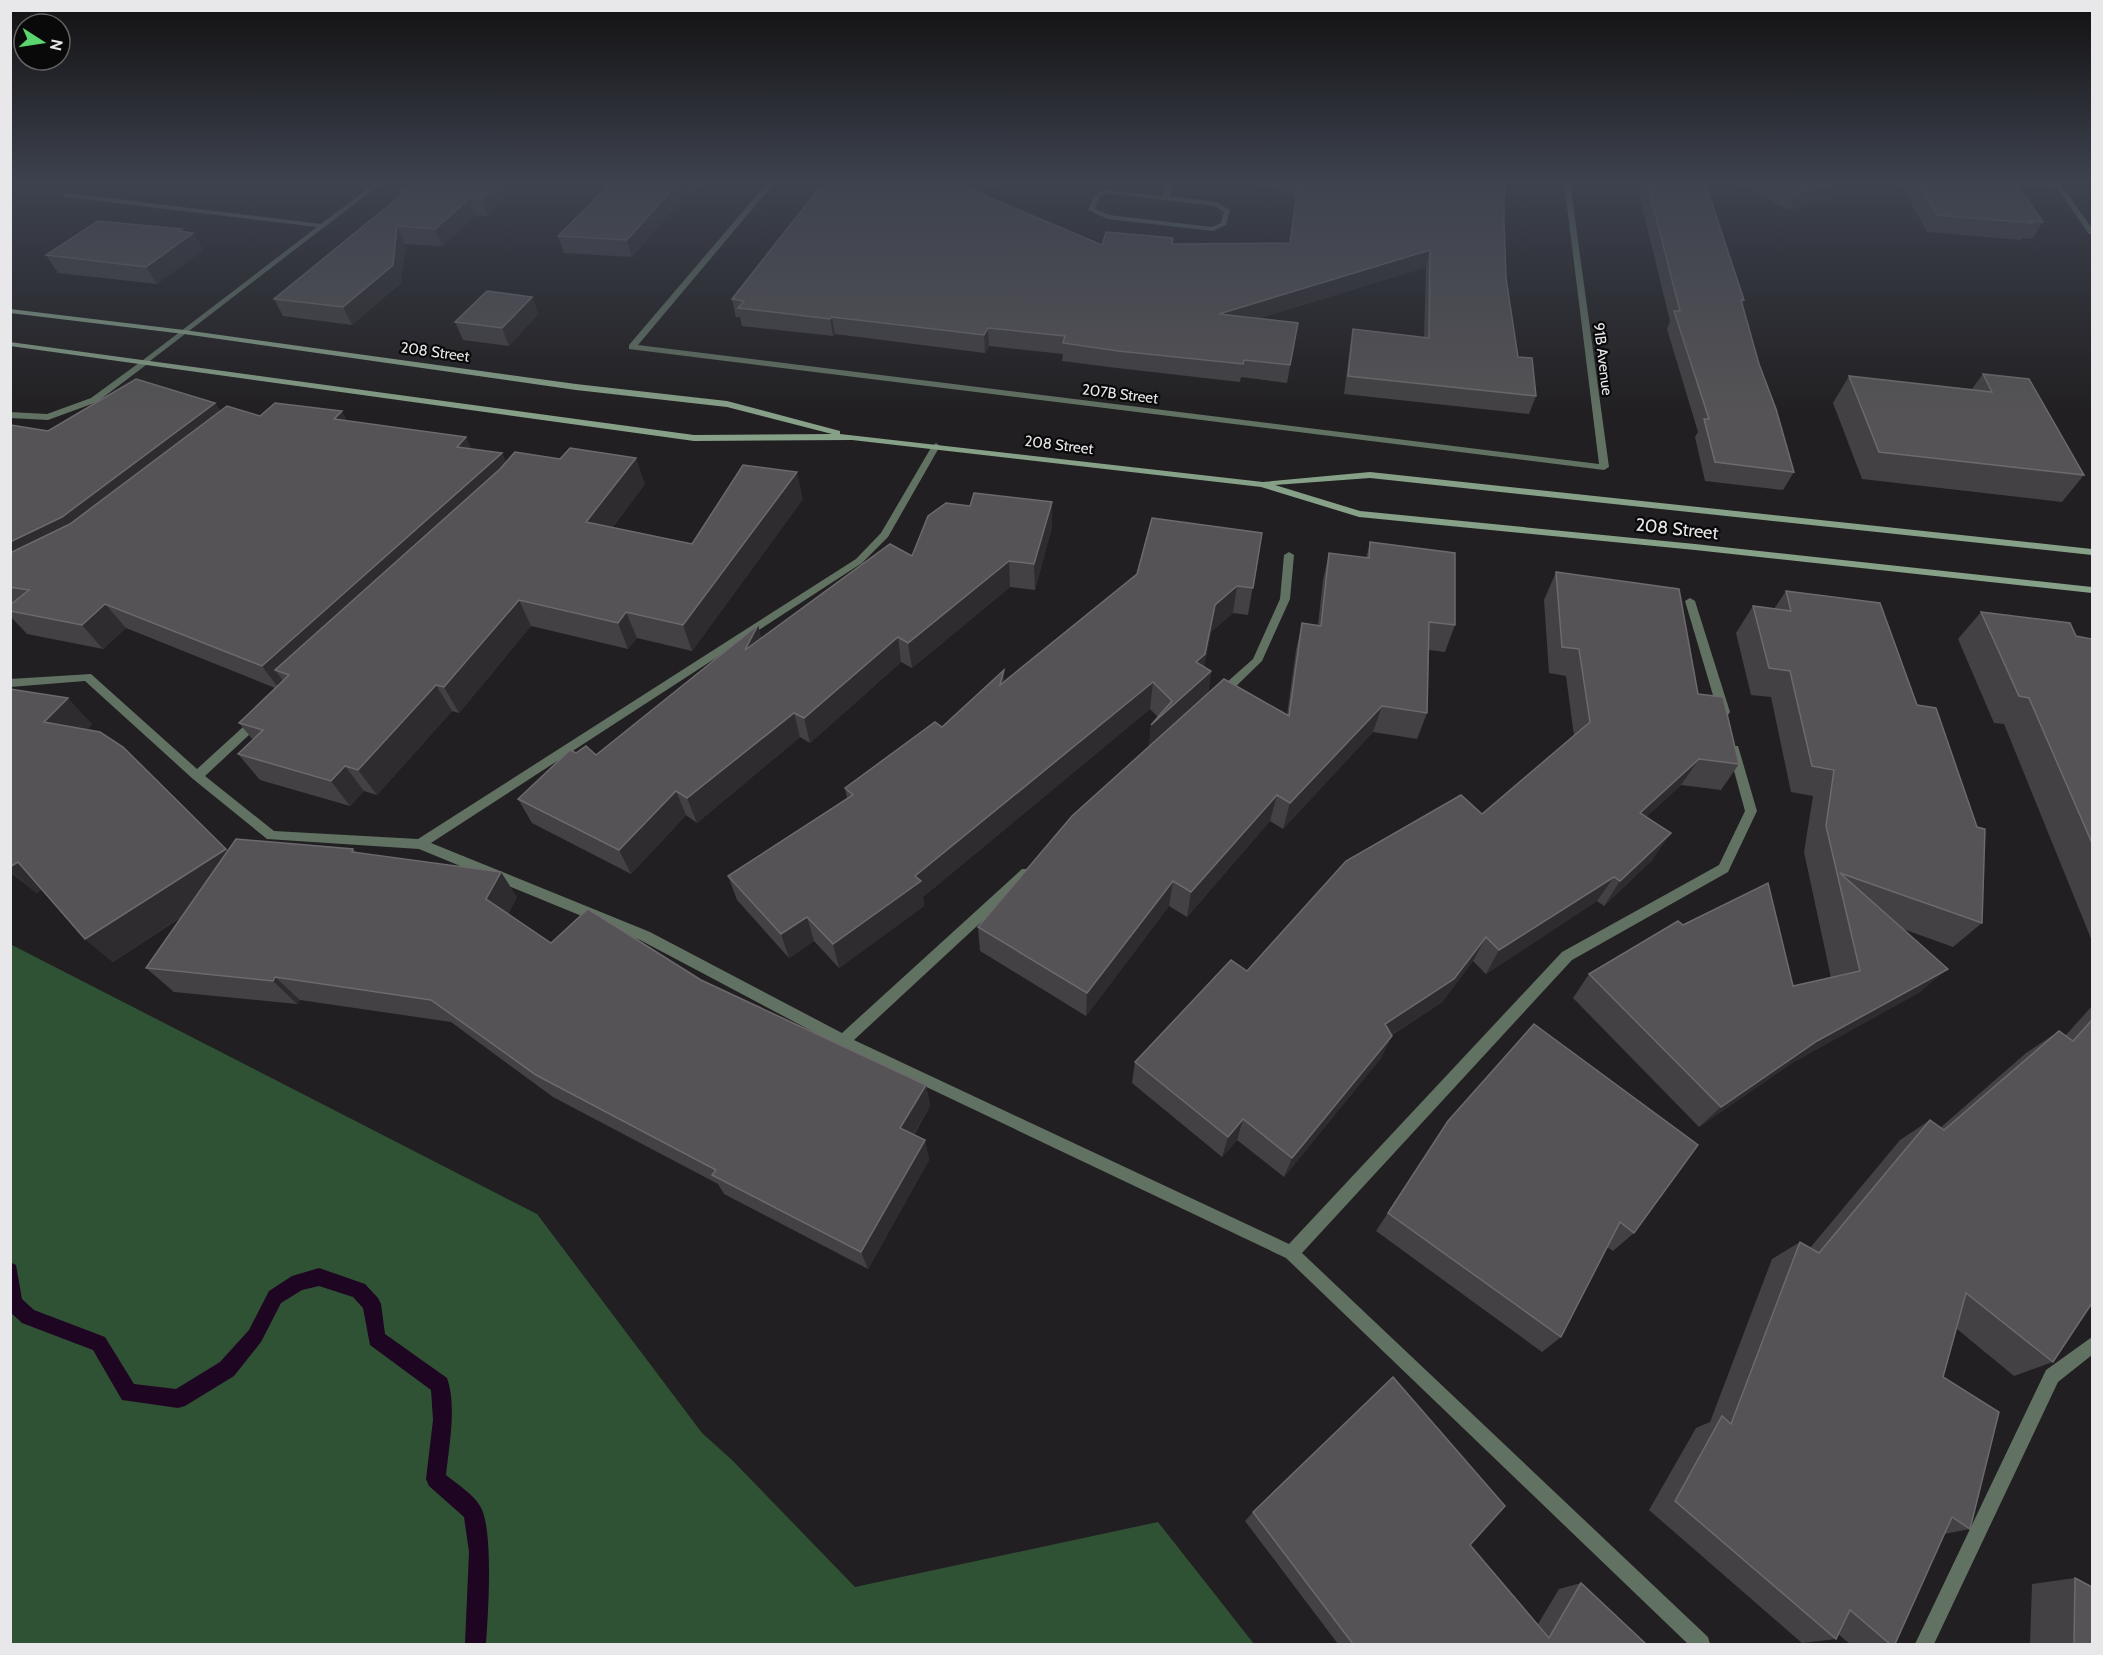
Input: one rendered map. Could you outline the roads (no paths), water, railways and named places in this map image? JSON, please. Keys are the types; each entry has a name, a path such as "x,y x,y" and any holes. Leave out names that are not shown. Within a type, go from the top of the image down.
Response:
{"main road":[{"name":"208 Street","path":"10,312 184,332 576,387 727,404 852,437"},
{"name":"208 Street","path":"10,344 694,438 852,437 936,446 1262,484 1359,514 1695,547 2092,590"},
{"name":"208 Street","path":"1262,484 1370,475 2092,552"}],"street":[{"path":"10,415 48,417 94,400 279,259"},
{"name":"207B Street","path":"706,259 632,347 1604,467"},
{"name":"91B Avenue","path":"1577,259 1604,467"},
{"path":"420,844 859,561 885,535 936,446"},
{"path":"1213,702 1257,661 1285,599 1288,555"},
{"path":"1291,1253 1567,956 1724,868 1751,811 1690,601"},
{"path":"10,683 87,677 196,776 271,836 420,844 645,936 843,1041 1291,1253 1701,1644"},
{"path":"196,776 266,713"},
{"path":"843,1041 1037,863"},
{"path":"1924,1644 2052,1377 2092,1346"}],"waterway":[{"path":"10,1271 14,1303 28,1317 99,1343 129,1393 178,1399 227,1369 255,1336 275,1297 298,1282 319,1277 359,1290 372,1304 376,1339 440,1385 442,1420 436,1479 473,1512 479,1552 476,1644"}]}
